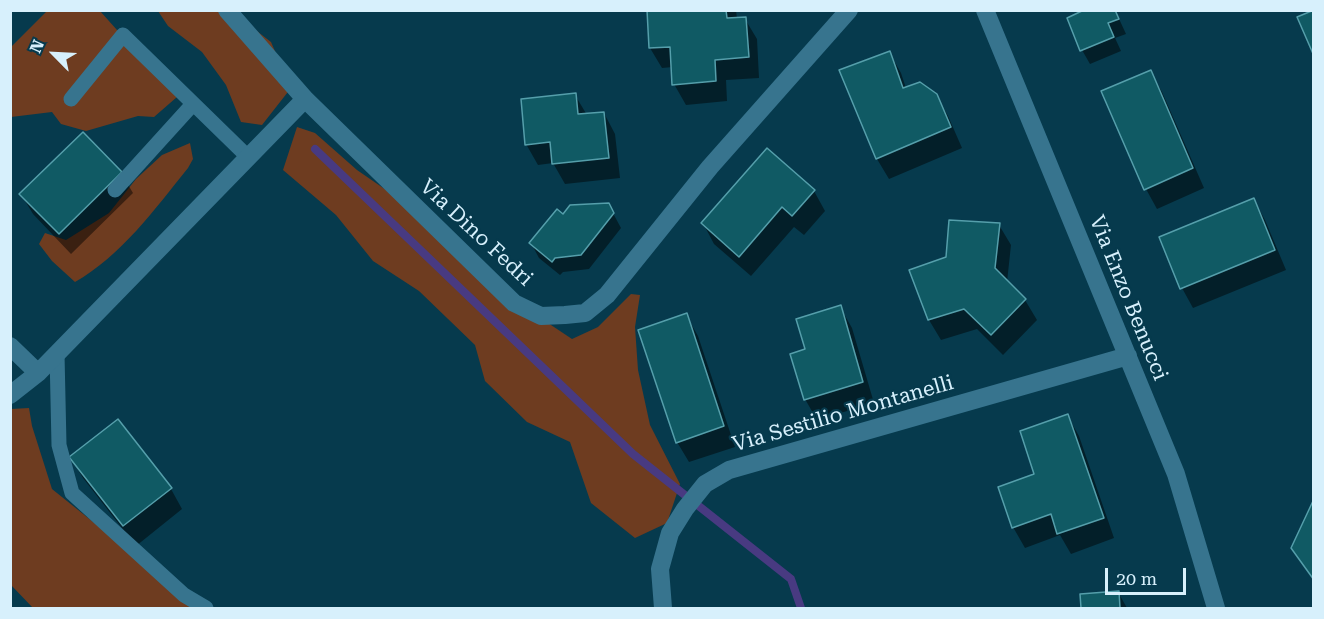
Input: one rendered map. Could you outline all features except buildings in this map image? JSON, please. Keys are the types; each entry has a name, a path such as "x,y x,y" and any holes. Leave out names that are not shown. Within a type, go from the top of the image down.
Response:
{"street":[{"name":"Via Dino Fedri","path":"227,10 305,99 514,303 541,316 585,313 607,295 710,167 849,10"},
{"name":"Via Enzo Benucci","path":"985,10 1176,474 1216,609"},
{"path":"10,395 38,373 57,354 305,99"},
{"path":"10,346 38,373"},
{"name":"Via Sestilio Montanelli","path":"663,609 660,569 670,533 705,484 729,470 1128,356"}],"lane":[{"path":"70,99 123,35 248,158"},
{"path":"115,190 193,104"},
{"path":"57,354 59,444 72,493 184,595 206,609"}],"shaded area":[{"path":"47,11 100,11 177,97 154,117 138,116 86,131 61,124 52,112 11,117 11,47"},
{"path":"158,11 231,11 271,42 291,88 262,125 241,122 226,85 202,52 168,26"},
{"path":"297,127 315,133 357,170 421,214 548,323 572,339 598,327 631,294 640,295 635,327 638,370 650,425 680,484 667,523 635,538 591,503 570,442 527,422 485,381 475,345 419,291 373,261 336,215 283,170"},
{"path":"190,143 193,159 188,168 136,231 92,271 75,282 52,261 39,244 45,233 66,240 109,213 136,179 162,155"},
{"path":"29,408 32,426 52,489 184,595 197,608 33,608 11,585 11,409"}],"waterway":[{"path":"315,149 633,454 791,579 801,608"}]}
